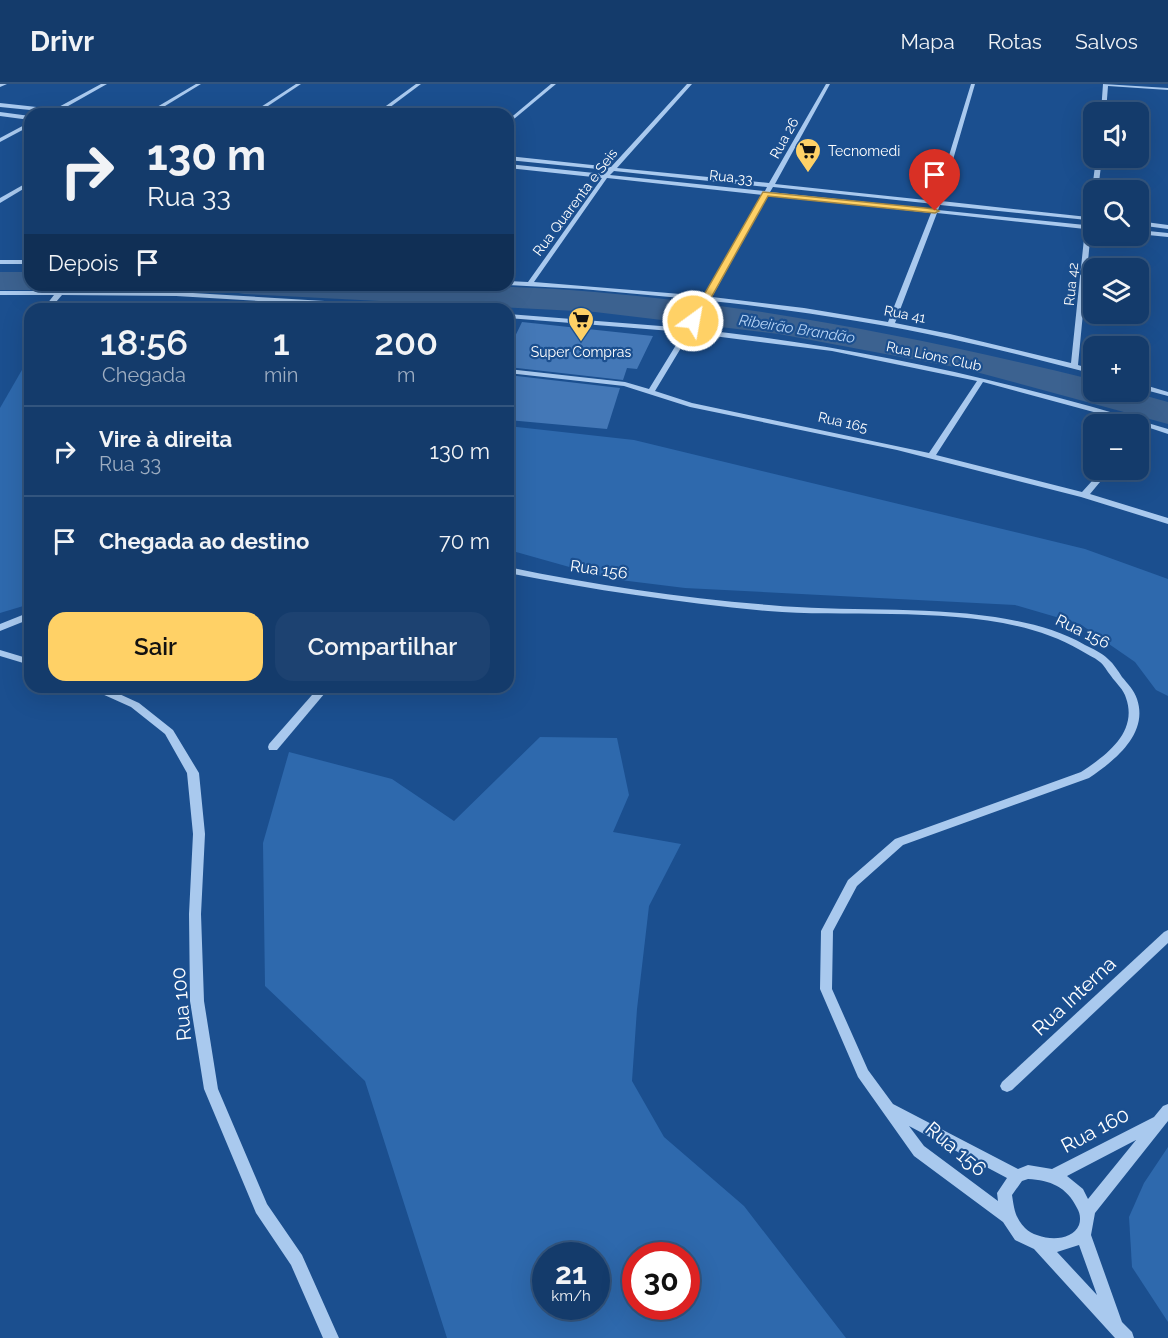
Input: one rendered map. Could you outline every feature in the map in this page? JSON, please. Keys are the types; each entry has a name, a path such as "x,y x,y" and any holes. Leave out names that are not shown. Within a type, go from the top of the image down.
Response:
{"street":[{"path":"0,86 5,84"},
{"path":"61,108 105,84"},
{"path":"158,108 200,84"},
{"path":"262,108 299,84"},
{"path":"386,108 419,84"},
{"path":"514,118 554,84"},
{"name":"Rua Quarenta e Seis","path":"530,284 606,176 690,84"},
{"name":"Rua 26","path":"650,393 708,298 828,84"},
{"path":"891,324 935,211 973,84"},
{"path":"1104,102 1106,84 1168,89"},
{"path":"0,105 28,108"},
{"path":"0,114 24,117"},
{"path":"0,140 24,127"},
{"name":"Rua 33","path":"514,159 1083,217"},
{"name":"Rua 33","path":"514,167 1083,226"},
{"path":"0,201 24,187"},
{"path":"1149,224 1168,226"},
{"path":"1149,233 1168,235"},
{"name":"Rua 42","path":"1074,366 1089,246"},
{"path":"0,262 24,259"},
{"name":"Rua 41","path":"514,283 708,298 891,324 1083,369"},
{"path":"51,303 62,291"},
{"path":"0,292 176,294 322,303"},
{"name":"Rua Lions Club","path":"514,316 689,329 877,357 981,380 1105,414"},
{"name":"Rua 165","path":"514,372 603,380 690,405 788,423 931,456 1084,495 1168,521"},
{"path":"931,456 981,380"},
{"path":"1149,388 1168,394"},
{"name":"Rua Lions Club","path":"1149,426 1168,432"},
{"path":"1084,495 1097,480"},
{"name":"Rua 156","path":"514,571 573,584 784,609 865,609 983,616 1028,626 1058,636 1100,657 1117,671 1133,698 1136,718 1125,741 1108,760 1085,775 899,842 852,883 827,931 826,989 863,1073 885,1107 919,1151 1007,1217"},
{"path":"0,628 24,618"},
{"path":"0,653 24,660"},
{"name":"Rua 100","path":"108,693 135,705 169,732 192,773 199,834 195,914 196,1001 211,1089 261,1208 297,1260 332,1338"},
{"path":"273,747 320,693"},
{"name":"Rua Interna","path":"1007,1086 1168,935"},
{"name":"Rua 156","path":"885,1107 1017,1176"},
{"name":"Rua 160","path":"1087,1212 1156,1121 1168,1110"},
{"name":"Rua 160","path":"1053,1176 1156,1121"},
{"path":"1028,1172 1053,1176 1074,1190 1083,1200 1087,1212 1087,1223 1083,1234 1076,1242 1065,1246 1039,1244 1025,1238 1007,1217 1004,1193 1017,1176 1028,1172"},
{"path":"1083,1234 1121,1333"},
{"path":"1039,1244 1121,1333"}],"shaded area":[{"path":"24,366 24,606 0,613 0,408"},
{"path":"514,427 634,440 1085,549 1168,579 1168,696 1156,690 1135,662 1080,624 1015,605 685,588 612,579 514,551"},
{"path":"540,737 617,738 629,795 613,832 681,844 649,906 637,1009 632,1081 664,1137 744,1206 846,1338 447,1338 365,1081 265,986 263,843 289,752 392,779 454,821"},
{"path":"1168,1147 1168,1322 1132,1267 1129,1217 1144,1183"}],"building":[{"name":"Super Compras","path":"522,322 653,336 637,369 627,368 623,380 514,368 514,339"},
{"path":"514,376 620,388 607,429 514,421"}],"waterway":[{"name":"Ribeirão Brandão","path":"0,281 24,281"},
{"name":"Ribeirão Brandão","path":"368,291 595,302 779,324 966,359 1083,388"},
{"name":"Ribeirão Brandão","path":"1129,402 1168,413"}],"place":[{"name":"Tecnomedi","path":"808,174"},
{"name":"Super Compras","path":"581,343"}],"route":[{"path":"693,321 766,193 935,211"}]}
